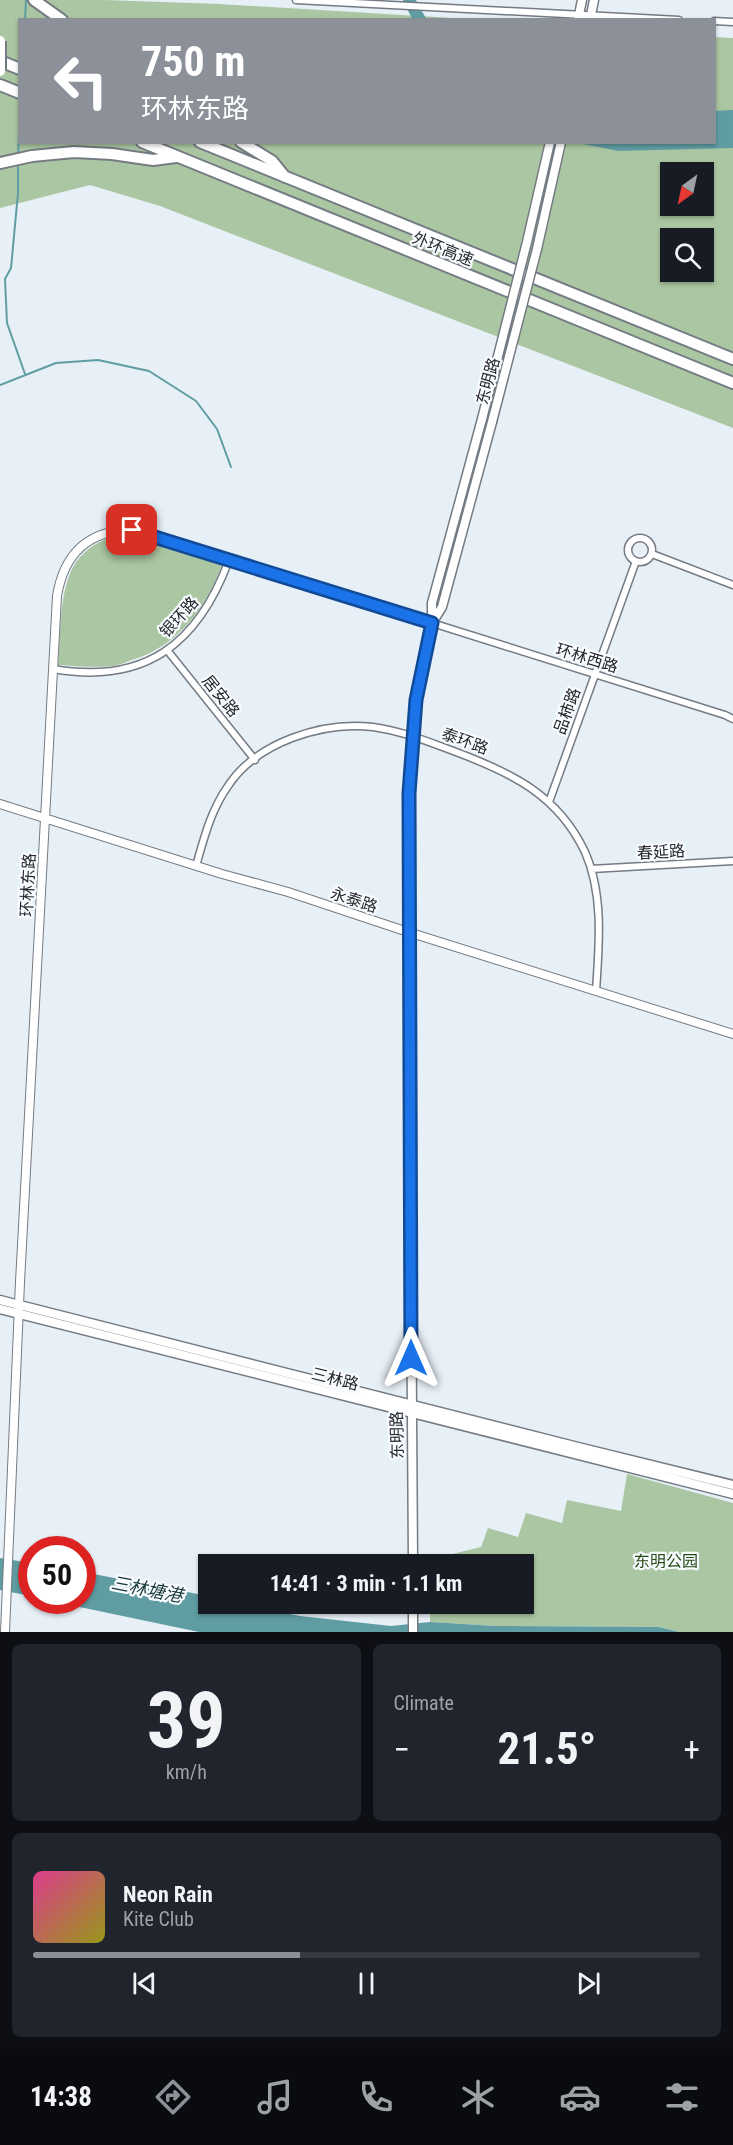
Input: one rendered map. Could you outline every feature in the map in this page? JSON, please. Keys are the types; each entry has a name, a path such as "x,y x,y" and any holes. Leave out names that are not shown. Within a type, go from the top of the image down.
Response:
{"highway":[{"path":"36,2 59,18"},
{"path":"0,41 0,71"},
{"path":"0,61 16,68"},
{"path":"0,85 16,91"},
{"name":"外环高速","path":"147,144 733,382"},
{"name":"外环高速","path":"205,144 733,359"},
{"path":"244,144 272,161 285,177"},
{"path":"0,163 32,156 84,152 112,153 153,160 177,156"}],"main road":[{"path":"578,17 582,0"},
{"path":"590,17 594,0"},
{"name":"东明路","path":"413,1554 408,932 408,816 412,736 416,700 432,623 432,603 482,419 550,144"},
{"name":"东明路","path":"432,623 442,608 492,422 537,249 561,144"},
{"name":"三林路","path":"0,1300 20,1309 733,1494"},
{"name":"三林路","path":"0,1309 20,1309"},
{"name":"三林路","path":"412,1409 733,1485"}],"street":[{"path":"296,0 379,2 620,18"},
{"path":"716,21 733,22"},
{"name":"环林东路","path":"6,1632 20,1309 59,583 70,559 89,541 117,530 132,530 432,623"},
{"path":"635,539 645,539 652,545 652,554 646,561 636,561 632,559 628,551 635,539"},
{"path":"652,554 733,585"},
{"name":"银环路","path":"53,669 85,673 108,672 144,663 167,650 188,632 209,606 229,560"},
{"name":"品柿路","path":"549,802 636,561"},
{"name":"环林西路","path":"432,623 733,719"},
{"name":"居安路","path":"167,650 255,759"},
{"name":"泰环路","path":"196,866 209,821 219,800 230,783 255,759 297,735 336,727 373,727 412,736 496,767 518,778 549,802 576,836 591,869 595,886 599,927 596,992"},
{"name":"永泰路","path":"0,804 196,866 288,892 733,1034"},
{"name":"春延路","path":"591,869 733,861"}],"green space":[{"path":"0,0 104,0 219,4 452,18 18,18 18,144 716,144 716,37 733,38 733,428 160,206 90,185 0,208"},
{"path":"117,535 133,536 222,565 199,609 178,634 165,644 135,659 106,667 58,665 62,607 68,579 81,556 102,541"},
{"name":"东明公园","path":"627,1474 733,1503 733,1632 679,1632 659,1627 496,1626 430,1622 430,1614 534,1614 534,1554 452,1554 481,1547 488,1528 518,1537 526,1513 562,1523 567,1500 621,1511"}],"water":[{"path":"733,110 733,148 618,151 583,144 716,144 716,111"},
{"path":"0,1558 18,1561 18,1593 0,1590"},
{"name":"三林塘港","path":"96,1574 198,1594 198,1614 290,1614 391,1626 430,1622 496,1626 659,1627 679,1632 199,1632 96,1610"}],"waterway":[{"path":"25,18 26,0"},
{"path":"409,0 419,18"},
{"path":"18,156 19,144"},
{"path":"18,161 18,193 11,268 5,279 7,323 25,374"},
{"path":"0,385 56,363 98,360 149,371 196,401 217,429 231,467"}],"route":[{"path":"132,530 432,623 416,700 409,793 411,1358"}]}
